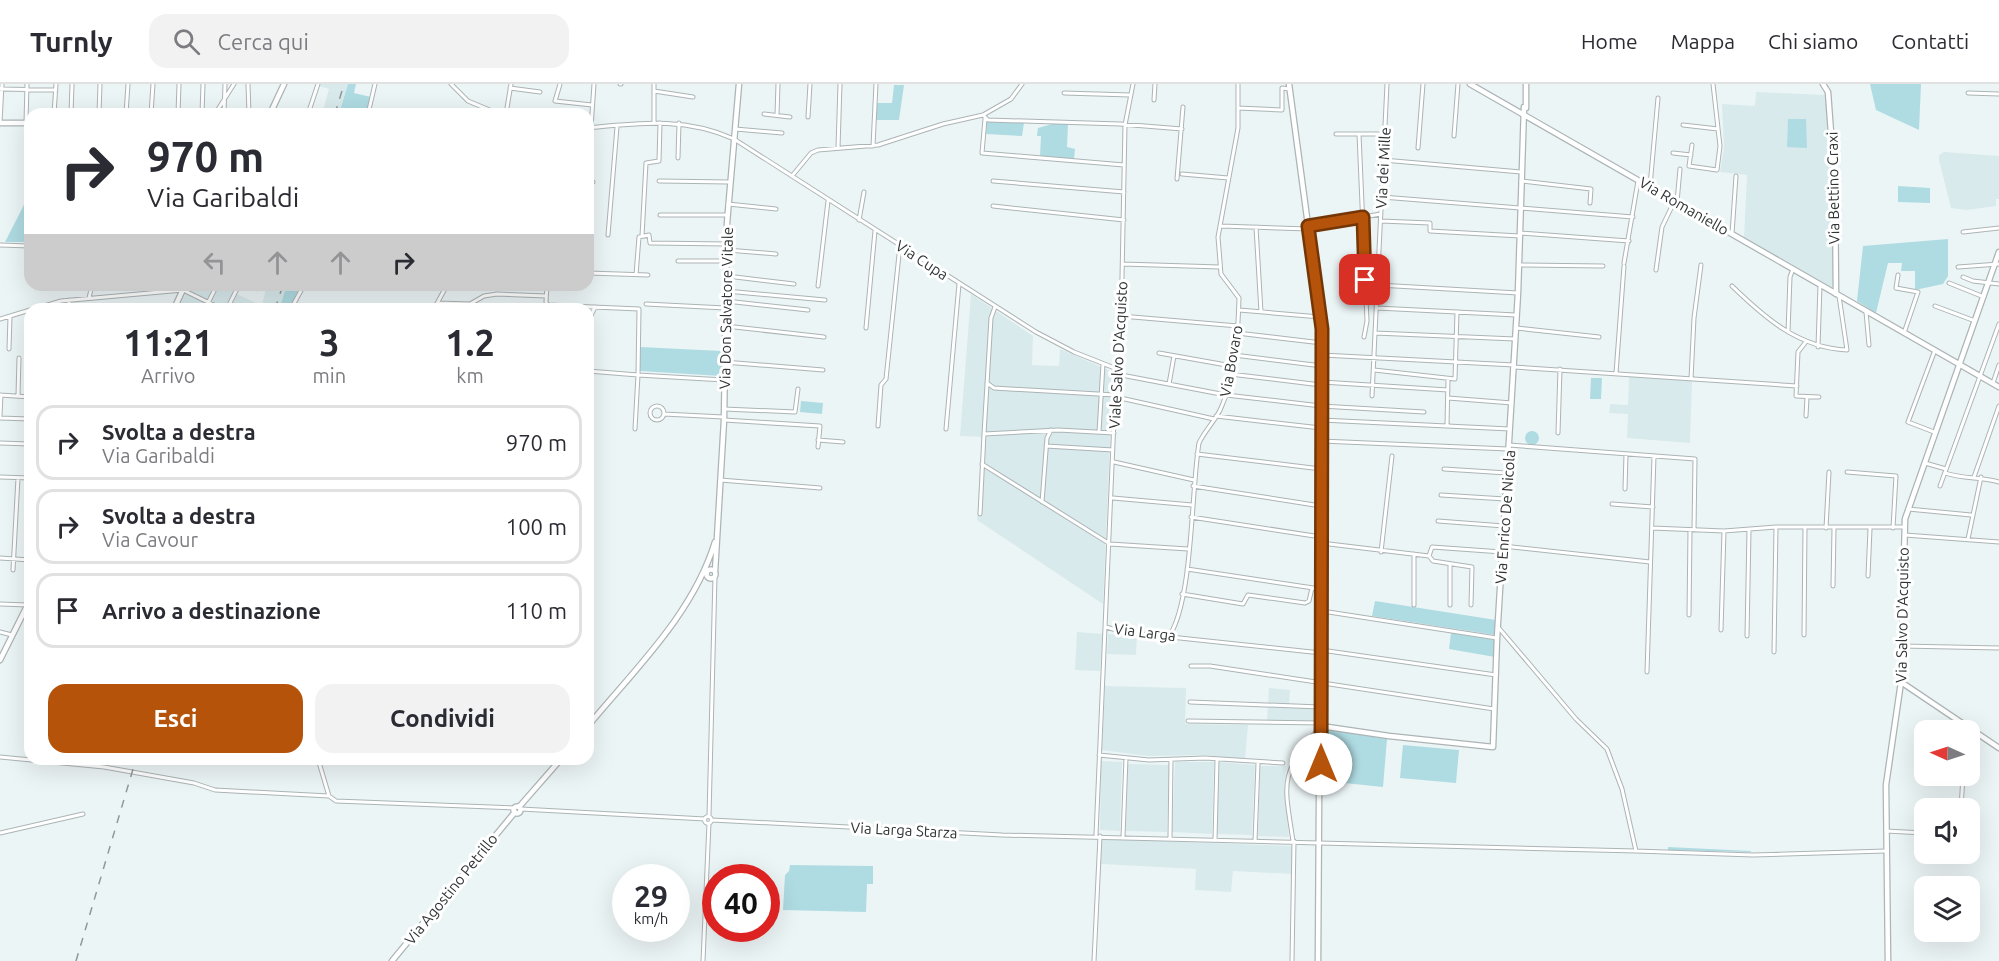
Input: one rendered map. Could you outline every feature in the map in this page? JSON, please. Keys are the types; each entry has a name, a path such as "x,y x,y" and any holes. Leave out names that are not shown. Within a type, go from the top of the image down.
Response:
{"street":[{"path":"2,84 0,123 24,123"},
{"path":"27,84 28,108"},
{"path":"54,108 56,84"},
{"path":"70,108 72,84"},
{"path":"99,108 100,84"},
{"path":"126,108 128,84"},
{"path":"152,108 153,84"},
{"path":"178,108 179,84"},
{"path":"202,108 203,84"},
{"path":"224,108 225,84"},
{"path":"219,108 234,84"},
{"path":"248,84 249,108"},
{"path":"273,108 284,84"},
{"path":"310,108 318,84"},
{"path":"369,108 375,84"},
{"path":"451,84 468,100 486,108"},
{"path":"560,84 555,101 592,105"},
{"path":"592,108 594,84"},
{"path":"654,84 654,123"},
{"name":"Via Don Salvatore Vitale","path":"594,719 676,619 697,587 709,574 717,533 724,419 726,247 729,183 739,84"},
{"path":"777,115 778,84"},
{"path":"808,117 810,84"},
{"path":"838,148 840,84"},
{"path":"873,146 876,84"},
{"path":"984,117 1011,99 1022,84"},
{"name":"Viale Salvo D'Acquisto","path":"1106,627 1116,374 1121,316 1125,125 1133,84"},
{"path":"1154,100 1155,84"},
{"name":"Via Bovaro","path":"1170,635 1179,615 1186,569 1197,454 1205,429 1215,418 1226,395 1238,326 1239,298 1221,274 1218,237 1238,128 1238,84"},
{"name":"Via dei Mille","path":"1372,396 1387,84"},
{"path":"1418,148 1423,84"},
{"path":"1454,136 1458,84"},
{"name":"Via Romaniello","path":"1470,84 1524,110 1638,180 1999,387"},
{"name":"Via Enrico De Nicola","path":"1321,724 1493,747 1497,638 1517,315 1526,84"},
{"path":"1692,145 1689,166 1717,170 1720,146 1713,84"},
{"name":"Via Bettino Craxi","path":"1823,84 1828,92 1834,150 1838,295"},
{"path":"507,108 511,86 540,92"},
{"path":"1238,108 1282,110 1282,88 1289,87 1320,317 1322,343 1322,685 1318,961"},
{"path":"1,89 56,90"},
{"path":"654,91 693,97"},
{"path":"1064,93 1130,95"},
{"path":"1968,93 1999,94"},
{"path":"1650,186 1658,98"},
{"path":"1177,179 1183,107"},
{"path":"764,114 789,117"},
{"path":"792,176 811,153 823,148 873,146 984,117 1182,129"},
{"path":"984,117 982,153 1124,165"},
{"path":"636,274 639,237 642,236 646,163 659,161 660,123"},
{"path":"678,158 679,123"},
{"name":"Via Cupa","path":"594,128 679,123 710,128 734,139 994,307 1055,343 1117,369"},
{"path":"1683,125 1718,129"},
{"path":"608,235 617,127"},
{"path":"735,129 782,133"},
{"path":"1336,134 1384,134"},
{"path":"1359,134 1367,321 1364,337"},
{"path":"1673,153 1691,155"},
{"path":"1383,160 1521,172"},
{"path":"1656,270 1662,227 1676,201 1680,169"},
{"path":"1182,174 1228,178"},
{"path":"1732,234 1736,176"},
{"path":"1616,373 1624,265 1638,180"},
{"path":"660,181 729,183"},
{"path":"993,181 1124,192"},
{"path":"1521,181 1591,189 1590,203"},
{"path":"859,220 864,192"},
{"path":"1382,197 1521,206 1633,217"},
{"path":"818,286 828,200"},
{"path":"728,204 777,209"},
{"path":"993,206 1124,219"},
{"path":"1221,226 1309,227 1381,214"},
{"path":"660,215 728,215"},
{"path":"1381,220 1430,223 1430,231 1629,241"},
{"path":"1256,227 1261,312"},
{"path":"1963,232 1999,228"},
{"path":"866,328 875,230"},
{"path":"642,236 649,235 650,243 726,247 776,254"},
{"path":"0,245 24,246"},
{"path":"878,426 881,385 886,379 900,245"},
{"name":"Via Salvo D'Acquisto","path":"1888,961 1886,785 1900,682 1904,527 1934,432 1997,264 1999,252"},
{"path":"678,261 726,261"},
{"path":"1122,264 1220,267"},
{"path":"1958,267 1997,264"},
{"path":"1519,265 1603,266"},
{"path":"1692,379 1694,318 1701,265"},
{"path":"1788,332 1790,278 1793,269"},
{"path":"594,273 648,275"},
{"path":"726,276 794,284"},
{"path":"1898,276 1896,288 1918,292 1904,333"},
{"path":"1964,277 1999,284"},
{"path":"946,429 959,283"},
{"path":"1949,284 1984,297"},
{"path":"1378,285 1518,293"},
{"path":"1818,347 1820,285"},
{"path":"1732,286 1760,312 1806,343 1818,347 1847,350 1838,295"},
{"path":"89,298 91,291"},
{"path":"60,303 149,291"},
{"path":"191,291 209,302 214,291"},
{"path":"438,303 444,291"},
{"path":"546,291 548,303"},
{"path":"725,291 825,300"},
{"path":"473,303 497,294 546,296"},
{"path":"725,301 808,310"},
{"path":"646,304 725,308"},
{"path":"1935,306 1975,321"},
{"path":"595,307 639,309 635,429"},
{"path":"980,514 991,318 994,307"},
{"path":"1377,308 1517,315"},
{"path":"1239,310 1320,317"},
{"path":"0,320 24,312"},
{"path":"1374,370 1455,380 1457,312"},
{"path":"1866,312 1869,345"},
{"path":"1121,316 1238,326"},
{"path":"9,349 10,317"},
{"path":"1940,486 1999,324"},
{"path":"725,326 824,337"},
{"path":"1516,328 1599,337"},
{"path":"1237,333 1322,343"},
{"path":"1376,333 1515,339"},
{"path":"1806,343 1802,344 1798,352 1796,396 1819,397"},
{"path":"1934,432 1908,422 1935,351"},
{"path":"1159,353 1232,366"},
{"path":"1234,355 1322,366"},
{"path":"1322,355 1455,360 1797,386"},
{"path":"1169,384 1174,356"},
{"path":"18,396 19,358"},
{"path":"724,362 823,370"},
{"path":"1099,432 1103,364"},
{"path":"1993,384 1999,365"},
{"path":"1558,432 1560,369"},
{"path":"594,371 724,381"},
{"path":"1116,374 1226,395 1322,406 1424,412"},
{"path":"1230,374 1322,384 1448,390"},
{"path":"1447,426 1448,379"},
{"path":"987,383 994,388 1101,394 1215,418 1321,428"},
{"path":"987,394 994,388"},
{"path":"724,409 795,412 798,389"},
{"path":"24,396 0,395 0,417 24,419"},
{"path":"1806,417 1807,397"},
{"path":"1448,398 1512,403"},
{"path":"1974,477 1999,406"},
{"path":"657,407 661,408 663,414 658,420 650,414 657,407"},
{"path":"663,414 820,426 818,447"},
{"path":"1321,420 1510,429"},
{"path":"984,434 1051,430 1114,433"},
{"path":"1042,502 1047,438 1051,430"},
{"path":"1042,431 1047,438"},
{"path":"818,440 843,442"},
{"path":"1321,441 1509,447 1654,456 1696,461 1689,615"},
{"path":"0,443 24,444"},
{"path":"1046,446 1114,450"},
{"path":"1197,454 1321,469"},
{"path":"1624,489 1626,454"},
{"path":"1381,552 1392,456"},
{"path":"1647,672 1654,456"},
{"path":"1113,462 1194,480"},
{"path":"1924,463 1962,478 1981,477 1999,482"},
{"path":"982,464 1110,544 1188,549"},
{"path":"1444,469 1507,473"},
{"path":"1826,528 1829,471"},
{"path":"1846,472 1896,476 1893,528"},
{"path":"0,477 24,478"},
{"path":"1968,539 1971,515 1981,477"},
{"path":"13,570 18,478"},
{"path":"720,480 820,488"},
{"path":"1193,486 1322,506"},
{"path":"1441,495 1505,499"},
{"path":"1112,498 1192,505"},
{"path":"1612,504 1653,507"},
{"path":"1908,509 1971,515"},
{"path":"1191,517 1381,552 1429,556 1433,561 1472,567 1471,605"},
{"path":"1438,520 1504,526"},
{"path":"1652,528 1724,531 1776,527 1870,529 1904,527"},
{"path":"1774,652 1776,527"},
{"path":"1804,635 1805,527"},
{"path":"1833,586 1834,528"},
{"path":"1747,636 1749,529"},
{"path":"1868,576 1870,529"},
{"path":"1721,630 1724,531"},
{"name":"Via Don Salvatore Vitale","path":"709,574 717,533"},
{"path":"1904,535 1999,542"},
{"path":"1429,556 1432,547 1503,549 1650,562"},
{"path":"1414,554 1414,605"},
{"path":"0,558 24,560"},
{"path":"1450,564 1450,604"},
{"path":"1186,569 1322,590"},
{"path":"703,961 710,820 715,588 709,574"},
{"path":"1182,594 1243,604 1248,595 1308,603 1312,588"},
{"path":"0,604 24,602"},
{"path":"1,657 24,611"},
{"path":"1322,611 1497,638"},
{"path":"1498,626 1576,719 1607,749 1622,789 1636,851"},
{"name":"Via Larga","path":"1094,961 1106,627 1123,632 1321,651 1496,675"},
{"path":"0,632 12,634"},
{"path":"1901,645 1999,648"},
{"path":"1191,666 1210,666 1322,685 1494,709"},
{"path":"1900,682 1955,720"},
{"path":"1190,702 1321,707"},
{"path":"1188,721 1321,724"},
{"path":"1292,961 1293,841 1287,799 1288,772 1321,724"},
{"path":"1980,736 1999,748"},
{"path":"1100,755 1126,758 1282,763"},
{"path":"0,757 24,759"},
{"path":"1123,837 1126,758"},
{"path":"1170,838 1172,760"},
{"path":"1215,840 1217,760"},
{"path":"1256,841 1258,763"},
{"path":"84,765 194,783 215,790 329,796 336,801 710,820"},
{"path":"320,765 329,796"},
{"path":"516,811 556,765"},
{"name":"Via Agostino Petrillo","path":"392,961 516,811"},
{"path":"0,833 83,814"},
{"name":"Via Larga Starza","path":"710,820 888,830 1753,855 1886,851"},
{"path":"1886,831 1914,832"}],"shaded area":[{"path":"319,84 348,84 341,108 324,108 329,89"},
{"path":"348,84 356,84 354,93 371,97 368,108 341,108"},
{"path":"1870,84 1921,84 1919,130 1876,110"},
{"path":"894,85 904,85 899,120 875,120 876,103 892,103"},
{"path":"1756,92 1826,95 1834,187 1833,286 1830,288 1744,237 1747,175 1720,172 1724,147 1722,104 1755,106"},
{"path":"1788,119 1806,119 1807,148 1787,147"},
{"path":"987,122 1024,123 1022,136 986,134"},
{"path":"1052,124 1068,124 1067,147 1075,149 1074,159 1040,156 1041,136 1037,136 1038,128"},
{"path":"1944,152 1999,156 1999,199 1996,199 1996,206 1967,210 1951,208 1939,160 1939,155"},
{"path":"1898,186 1930,188 1930,203 1898,202"},
{"path":"24,205 24,242 5,242"},
{"path":"1948,239 1948,276 1943,284 1915,290 1915,271 1901,271 1902,263 1888,263 1876,313 1857,301 1863,246"},
{"path":"187,291 239,291 237,294 256,303 181,303"},
{"path":"266,291 285,291 281,303 262,303"},
{"path":"285,291 298,291 292,303 281,303"},
{"path":"971,294 1033,336 1032,365 1059,366 1060,349 1113,372 1103,604 977,520 982,437 960,436"},
{"path":"640,347 721,351 721,376 640,371"},
{"path":"1629,376 1692,381 1690,443 1627,438 1628,414 1609,413 1610,404 1628,405"},
{"path":"1591,378 1602,378 1601,399 1590,399"},
{"path":"801,401 823,403 822,414 800,412"},
{"path":"1529,431 1535,431 1539,438 1535,445 1529,445 1525,441 1525,435"},
{"path":"1375,601 1496,620 1496,635 1372,616"},
{"path":"1077,632 1103,634 1100,671 1075,670"},
{"path":"1451,633 1495,640 1495,657 1449,649"},
{"path":"1108,634 1137,636 1136,655 1107,654"},
{"path":"1105,686 1186,688 1185,724 1248,725 1245,760 1206,755 1147,756 1102,750"},
{"path":"1269,688 1290,690 1289,704 1320,706 1319,721 1267,720"},
{"path":"1326,729 1387,739 1383,787 1325,781"},
{"path":"1403,745 1459,750 1456,783 1400,778"},
{"path":"1101,761 1122,762 1120,831 1100,830"},
{"path":"1175,762 1214,762 1212,834 1172,832"},
{"path":"1219,762 1255,765 1252,835 1217,834"},
{"path":"1127,764 1169,765 1167,832 1126,831"},
{"path":"1260,766 1286,766 1284,787 1289,837 1258,836"},
{"path":"1102,839 1293,846 1293,874 1233,871 1231,892 1195,890 1196,869 1101,864"},
{"path":"1668,847 1751,851 1751,852 1668,850"},
{"path":"790,865 873,866 873,884 867,884 866,912 783,910 785,875"}],"railway":[{"path":"337,108 344,84"},
{"path":"277,303 281,291"},
{"path":"76,961 134,765"}],"route":[{"path":"1321,764 1322,329 1308,226 1363,217 1365,280"}]}
